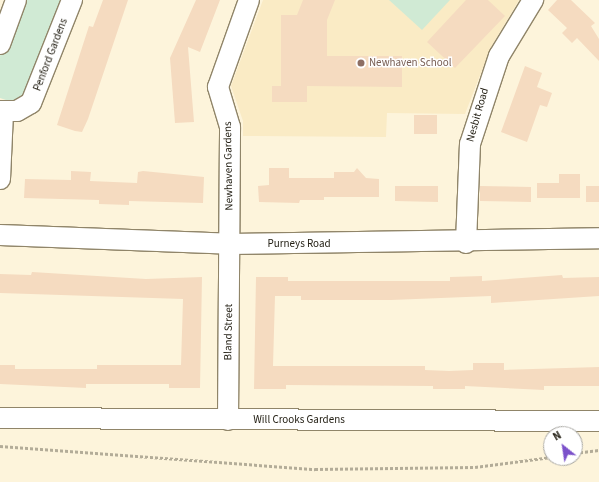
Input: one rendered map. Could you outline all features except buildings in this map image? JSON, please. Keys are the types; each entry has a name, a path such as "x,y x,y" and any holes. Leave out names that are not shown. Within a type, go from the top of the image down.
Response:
{"street":[{"path":"0,44 16,0"},
{"name":"Penford Gardens","path":"0,179 2,112 17,111 34,97 72,0"},
{"name":"Newhaven Gardens","path":"230,244 230,128 218,87 248,0"},
{"name":"Nesbit Road","path":"466,243 470,144 499,56 533,0"},
{"name":"Purneys Road","path":"0,235 230,244 466,243 599,238"},
{"name":"Bland Street","path":"228,420 230,244"},
{"name":"Will Crooks Gardens","path":"0,418 599,421"}],"path":[{"path":"0,446 315,469 475,467 543,458"},
{"path":"583,452 599,450"}],"shaded area":[{"name":"Newhaven School","path":"263,0 519,0 491,47 465,114 387,113 386,137 243,136 243,121 231,86"}],"green space":[{"path":"21,0 64,0 26,97 12,102 0,98 0,56"},
{"path":"389,0 450,0 422,30"}],"place":[{"name":"Newhaven School","path":"361,63"}]}
